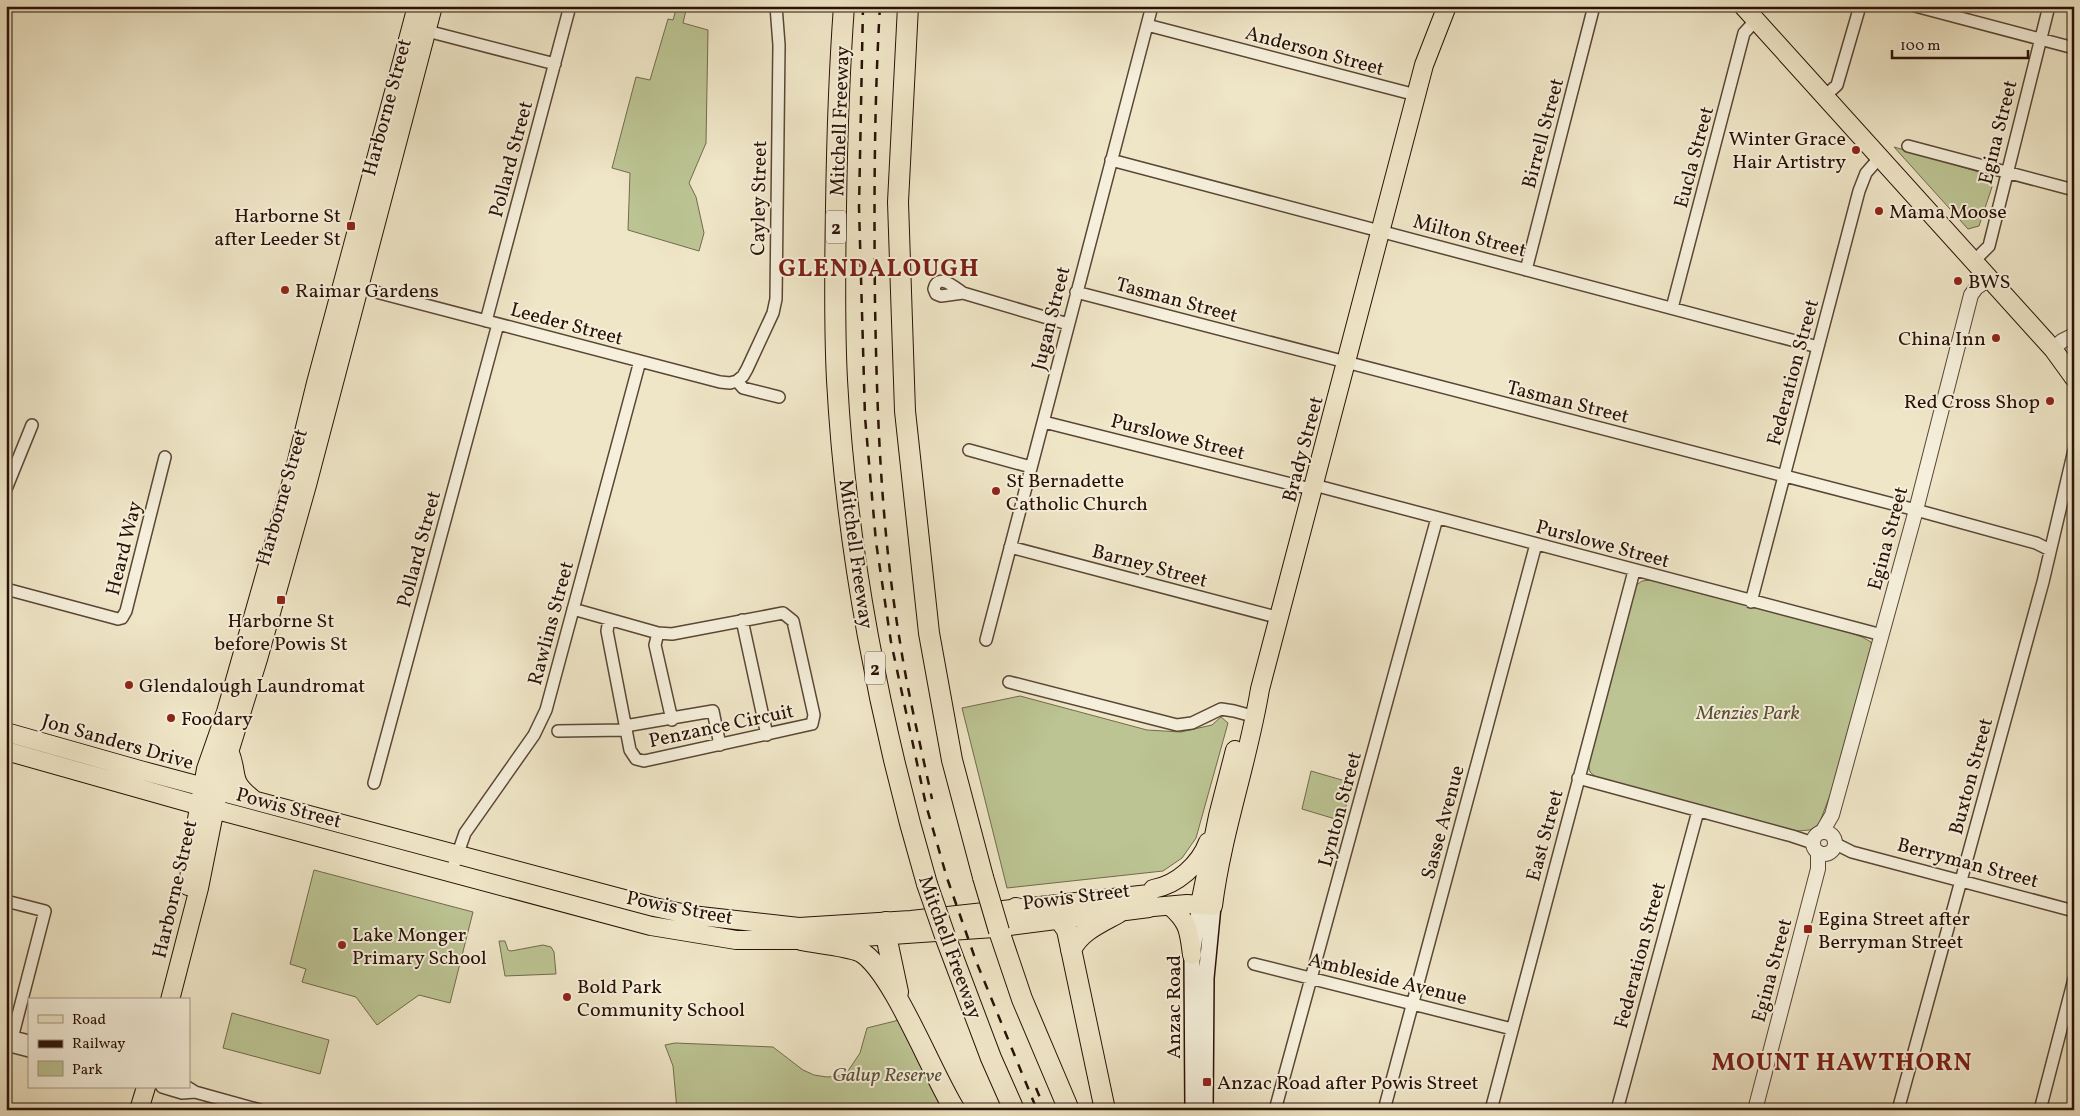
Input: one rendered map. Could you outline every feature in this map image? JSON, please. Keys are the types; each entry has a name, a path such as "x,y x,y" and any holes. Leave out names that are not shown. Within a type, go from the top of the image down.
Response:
{"highway":[{"name":"Mitchell Freeway","path":"844,6 839,64 834,310 842,448 856,561 888,734 927,884 953,960 991,1058 1014,1110"},
{"path":"908,6 898,202 905,412 929,633 952,760 983,877 1006,954 1022,999 1069,1110"},
{"path":"1016,908 1060,920 1067,930 1105,1110"},
{"path":"1071,950 1076,940 1088,930 1118,913"},
{"path":"887,929 900,1004"},
{"path":"801,940 859,951 871,961 900,1004 954,1110"}],"main road":[{"name":"Harborne Street","path":"211,788 206,770 226,712 293,478 342,283 417,6"},
{"name":"Harborne Street","path":"160,998 211,788 229,749 258,659 360,288 433,6"},
{"name":"Brady Street","path":"1207,900 1216,826 1250,715 1411,94 1420,43 1434,6"},
{"name":"Brady Street","path":"1411,94 1447,6"},
{"path":"1743,6 1752,13 2053,349 2074,378"},
{"path":"391,102 408,106"},
{"path":"316,383 333,387"},
{"name":"Brady Street","path":"1207,900 1223,851 1250,715"},
{"name":"Jon Sanders Drive","path":"6,732 211,788"},
{"path":"229,749 234,762 235,780 244,792 256,800"},
{"name":"Jon Sanders Drive","path":"6,751 207,808"},
{"name":"Powis Street","path":"211,788 654,907 691,915 798,928 994,928 1118,913 1151,898"},
{"name":"Harborne Street","path":"171,998 199,888 209,838 207,808"},
{"name":"Powis Street","path":"207,808 651,926 736,940 801,940 887,929 1016,908 1151,898 1207,900"},
{"path":"209,838 226,824 239,824 255,829 276,826"},
{"path":"1192,955 1185,921 1151,898 1191,868 1206,848 1216,826"},
{"name":"Anzac Road","path":"1193,1110 1192,955 1207,900"},
{"name":"Anzac Road","path":"1205,1110 1207,900"},
{"path":"130,1110 136,1088"},
{"path":"139,1110 146,1088"}],"street":[{"name":"Pollard Street","path":"374,783 492,322 570,6"},
{"name":"Cayley Street","path":"737,381 747,370 773,313 776,299 779,45 776,6"},
{"name":"Jugan Street","path":"986,640 1152,6"},
{"name":"Birrell Street","path":"1526,270 1594,6"},
{"path":"1825,96 1837,85 1860,6"},
{"path":"1915,6 2074,48"},
{"name":"Egina Street","path":"1974,261 1990,246 2049,6"},
{"name":"Eucla Street","path":"1672,308 1744,34 1752,13"},
{"name":"Anderson Street","path":"1147,25 1411,94"},
{"path":"427,31 555,64"},
{"path":"1908,146 2074,190"},
{"name":"Federation Street","path":"1751,602 1859,192 1866,173 1880,157"},
{"name":"Milton Street","path":"1111,160 1818,347"},
{"name":"Egina Street","path":"1755,1110 1832,815 1916,510 1971,295 1976,288 1989,279"},
{"name":"Leeder Street","path":"342,283 720,382 730,383 737,381 743,388 779,397"},
{"name":"Tasman Street","path":"1076,292 1916,510 2036,543 2050,550"},
{"path":"963,293 1068,324"},
{"path":"2053,349 2062,341 2074,335"},
{"name":"Rawlins Street","path":"451,873 464,834 542,722 640,361"},
{"name":"Purslowe Street","path":"1044,422 1437,518 1882,635"},
{"path":"6,489 10,472 32,425"},
{"path":"969,450 1031,467"},
{"name":"Buxton Street","path":"1898,1110 2050,550 2074,450"},
{"name":"Heard Way","path":"6,588 118,620 122,618 126,610 165,457"},
{"name":"Lynton Street","path":"1276,1110 1437,518"},
{"name":"Sasse Avenue","path":"1384,1110 1536,544"},
{"name":"Barney Street","path":"1010,548 1275,617"},
{"name":"East Street","path":"1495,1109 1512,1029 1634,570"},
{"name":"Penzance Circuit","path":"573,609 658,633 672,634 783,613 793,621 814,714 812,724 644,761 636,759 630,750 625,728 607,630 609,620"},
{"path":"742,620 767,735"},
{"path":"658,633 655,645 672,720"},
{"path":"1009,682 1177,725 1192,723 1221,709 1250,715"},
{"path":"558,731 625,728 714,711 720,745"},
{"name":"Berryman Street","path":"1578,778 2074,911"},
{"name":"Federation Street","path":"1617,1110 1698,811"},
{"path":"6,901 45,911 9,1041"},
{"name":"Ambleside Avenue","path":"1254,964 1512,1029"},
{"path":"2040,1110 2074,979"},
{"path":"9,1041 28,1041"},
{"path":"9,1041 28,1050"},
{"path":"165,1088 182,1093 191,1090 260,1110"}],"green space":[{"path":"677,6 687,6 683,23 708,30 706,143 689,183 696,197 704,233 699,251 628,230 630,173 612,168 636,77 650,80 668,19 673,20"},
{"path":"1894,147 1989,175 1992,187 1979,226 1968,229"},
{"name":"Menzies Park","path":"1651,580 1851,633 1871,642 1872,649 1840,769 1819,824 1810,830 1797,831 1597,778 1590,772 1588,762 1635,586 1642,581"},
{"path":"1020,696 1147,730 1181,732 1212,725 1221,717 1228,723 1196,838 1182,858 1163,871 1007,888 962,708"},
{"path":"1311,771 1352,783 1342,821 1302,809"},
{"path":"314,870 473,912 450,1003 419,995 377,1025 356,997 302,982 306,969 290,964"},
{"path":"499,941 505,941 508,950 511,951 543,945 551,947 554,952 556,974 505,976"},
{"path":"232,1013 329,1040 320,1074 223,1048"},
{"name":"Galup Reserve","path":"899,1020 945,1110 677,1110 673,1066 665,1045 675,1043 773,1047 803,1070 814,1075 838,1076 848,1071 860,1053 867,1028"}],"railway":[{"path":"863,6 859,207 865,417 876,542 891,642 926,805 947,878 976,961 1037,1110"},
{"path":"880,6 876,117 875,303 881,473 888,558 900,642 932,799"},
{"path":"1036,1088 1045,1110"}],"place":[{"name":"Winter Grace Hair Artistry","path":"1856,150"},
{"name":"Mama Moose","path":"1879,211"},
{"name":"Harborne St after Leeder St","path":"351,226"},
{"name":"BWS","path":"1958,281"},
{"name":"Raimar Gardens","path":"285,290"},
{"name":"China Inn","path":"1996,338"},
{"name":"Red Cross Shop","path":"2050,401"},
{"name":"St Bernadette Catholic Church","path":"996,491"},
{"name":"Harborne St before Powis St","path":"281,600"},
{"name":"Glendalough Laundromat","path":"129,685"},
{"name":"Foodary","path":"171,718"},
{"name":"Egina Street after Berryman Street","path":"1808,929"},
{"name":"Lake Monger Primary School","path":"342,945"},
{"name":"Bold Park Community School","path":"567,997"},
{"name":"Anzac Road after Powis Street","path":"1207,1082"}],"district":[{"name":"GLENDALOUGH","path":"879,267"},
{"name":"MOUNT HAWTHORN","path":"1842,1061"}]}
